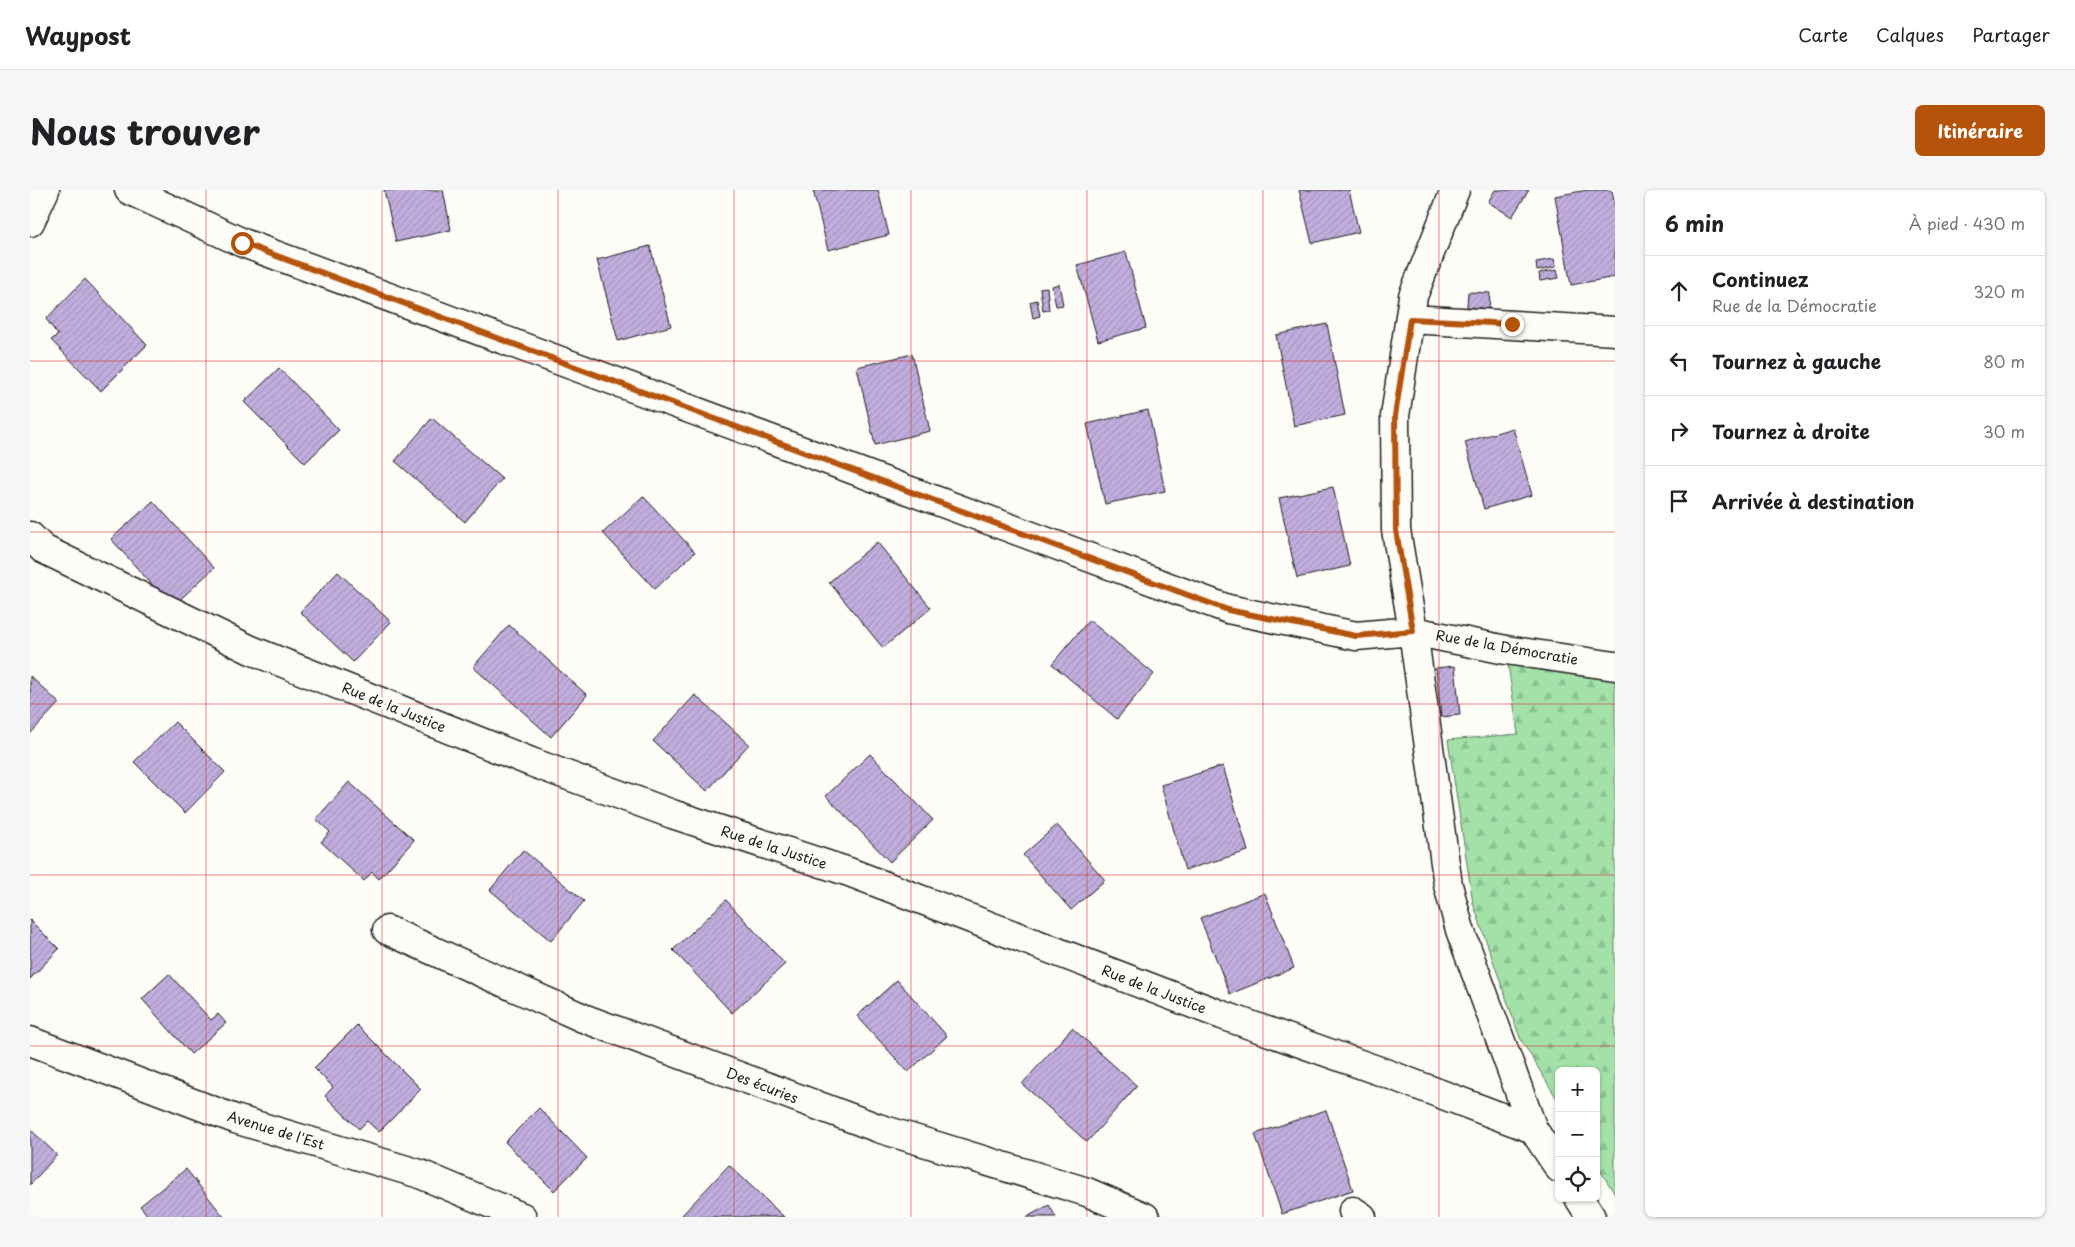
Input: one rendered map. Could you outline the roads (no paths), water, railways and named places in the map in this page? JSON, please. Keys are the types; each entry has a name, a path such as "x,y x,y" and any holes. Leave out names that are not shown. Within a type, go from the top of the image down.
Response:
{"street":[{"path":"30,222 45,190"},
{"name":"Rue de la Démocratie","path":"129,190 242,243 1228,610 1356,636 1413,631 1506,650 1615,666"},
{"path":"1454,190 1414,296 1395,416 1396,520 1448,885 1460,930 1533,1129 1555,1162"},
{"path":"1410,319 1615,331"},
{"name":"Rue de la Justice","path":"30,536 43,549 251,650 531,762 672,814 849,872 1222,1015 1388,1074 1533,1129"},
{"name":"Des écuries","path":"387,930 592,1021 878,1128 1088,1192 1145,1217"},
{"name":"Avenue de l'Est","path":"30,1041 235,1119 420,1174 522,1217"},
{"path":"1581,1202 1591,1217"}]}
